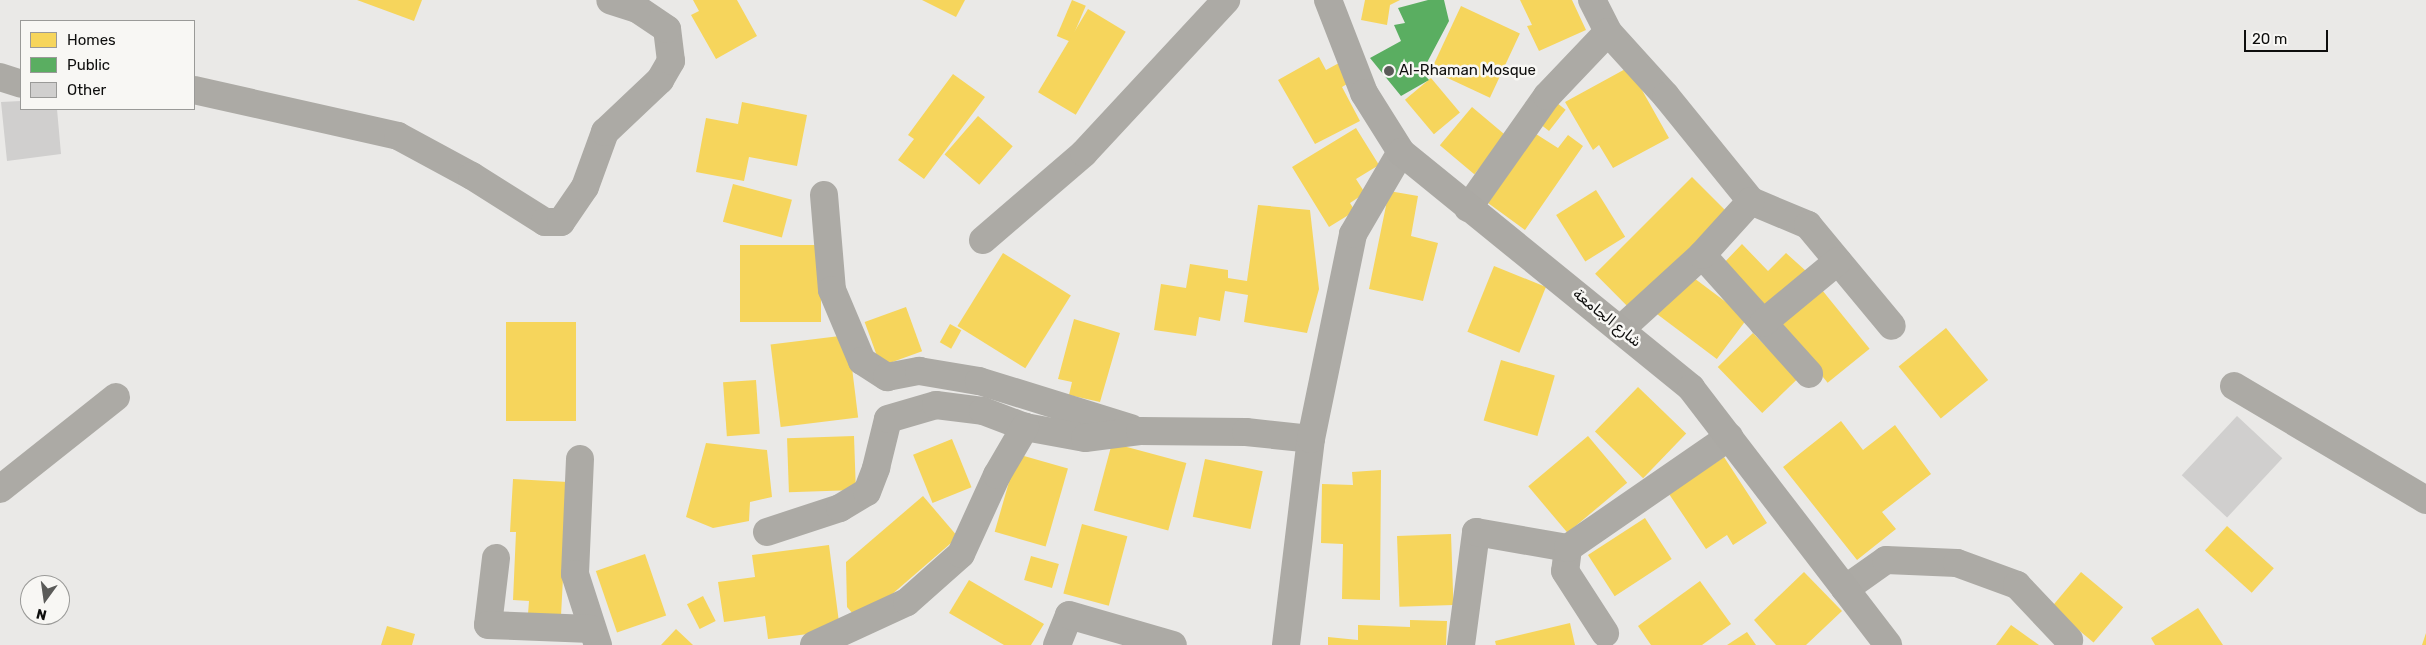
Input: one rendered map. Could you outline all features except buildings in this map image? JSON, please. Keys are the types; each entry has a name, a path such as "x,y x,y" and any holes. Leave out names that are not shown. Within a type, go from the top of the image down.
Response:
{"main road":[{"name":"شارع الجامعة","path":"1328,0 1364,93 1402,152 1468,208 1622,329 1691,388 1888,645"}],"street":[{"path":"195,90 398,136 472,176 545,222 561,222 585,187 605,132 660,80 671,62 667,29 637,9 610,0"},
{"path":"983,240 1084,152 1226,0"},
{"path":"1592,0 1608,32 1666,96 1751,201 1808,225 1892,326"},
{"path":"1468,208 1547,96 1608,32"},
{"path":"0,77 20,84"},
{"path":"1286,645 1311,439 1353,234 1402,152"},
{"path":"824,195 832,290 862,361 887,377 919,371 979,381 1140,431"},
{"path":"1622,329 1702,255 1751,201"},
{"path":"1702,255 1809,374"},
{"path":"1764,323 1838,261"},
{"path":"2234,386 2426,500"},
{"path":"0,489 116,397"},
{"path":"767,532 840,508 867,492 876,468 888,419 936,405 983,411 1025,427 1085,438 1140,431 1246,432 1311,439"},
{"path":"814,645 907,602 961,554 997,475 1025,427"},
{"path":"1461,645 1476,532 1568,548 1729,437"},
{"path":"496,558 488,624 595,637 575,574 580,459"},
{"path":"1568,548 1565,571 1605,633"},
{"path":"1845,589 1886,560 1958,563 2017,585 2070,640"},
{"path":"1057,645 1069,614 1173,645"}],"place":[{"name":"Al-Rhaman Mosque","path":"1389,71"}]}
